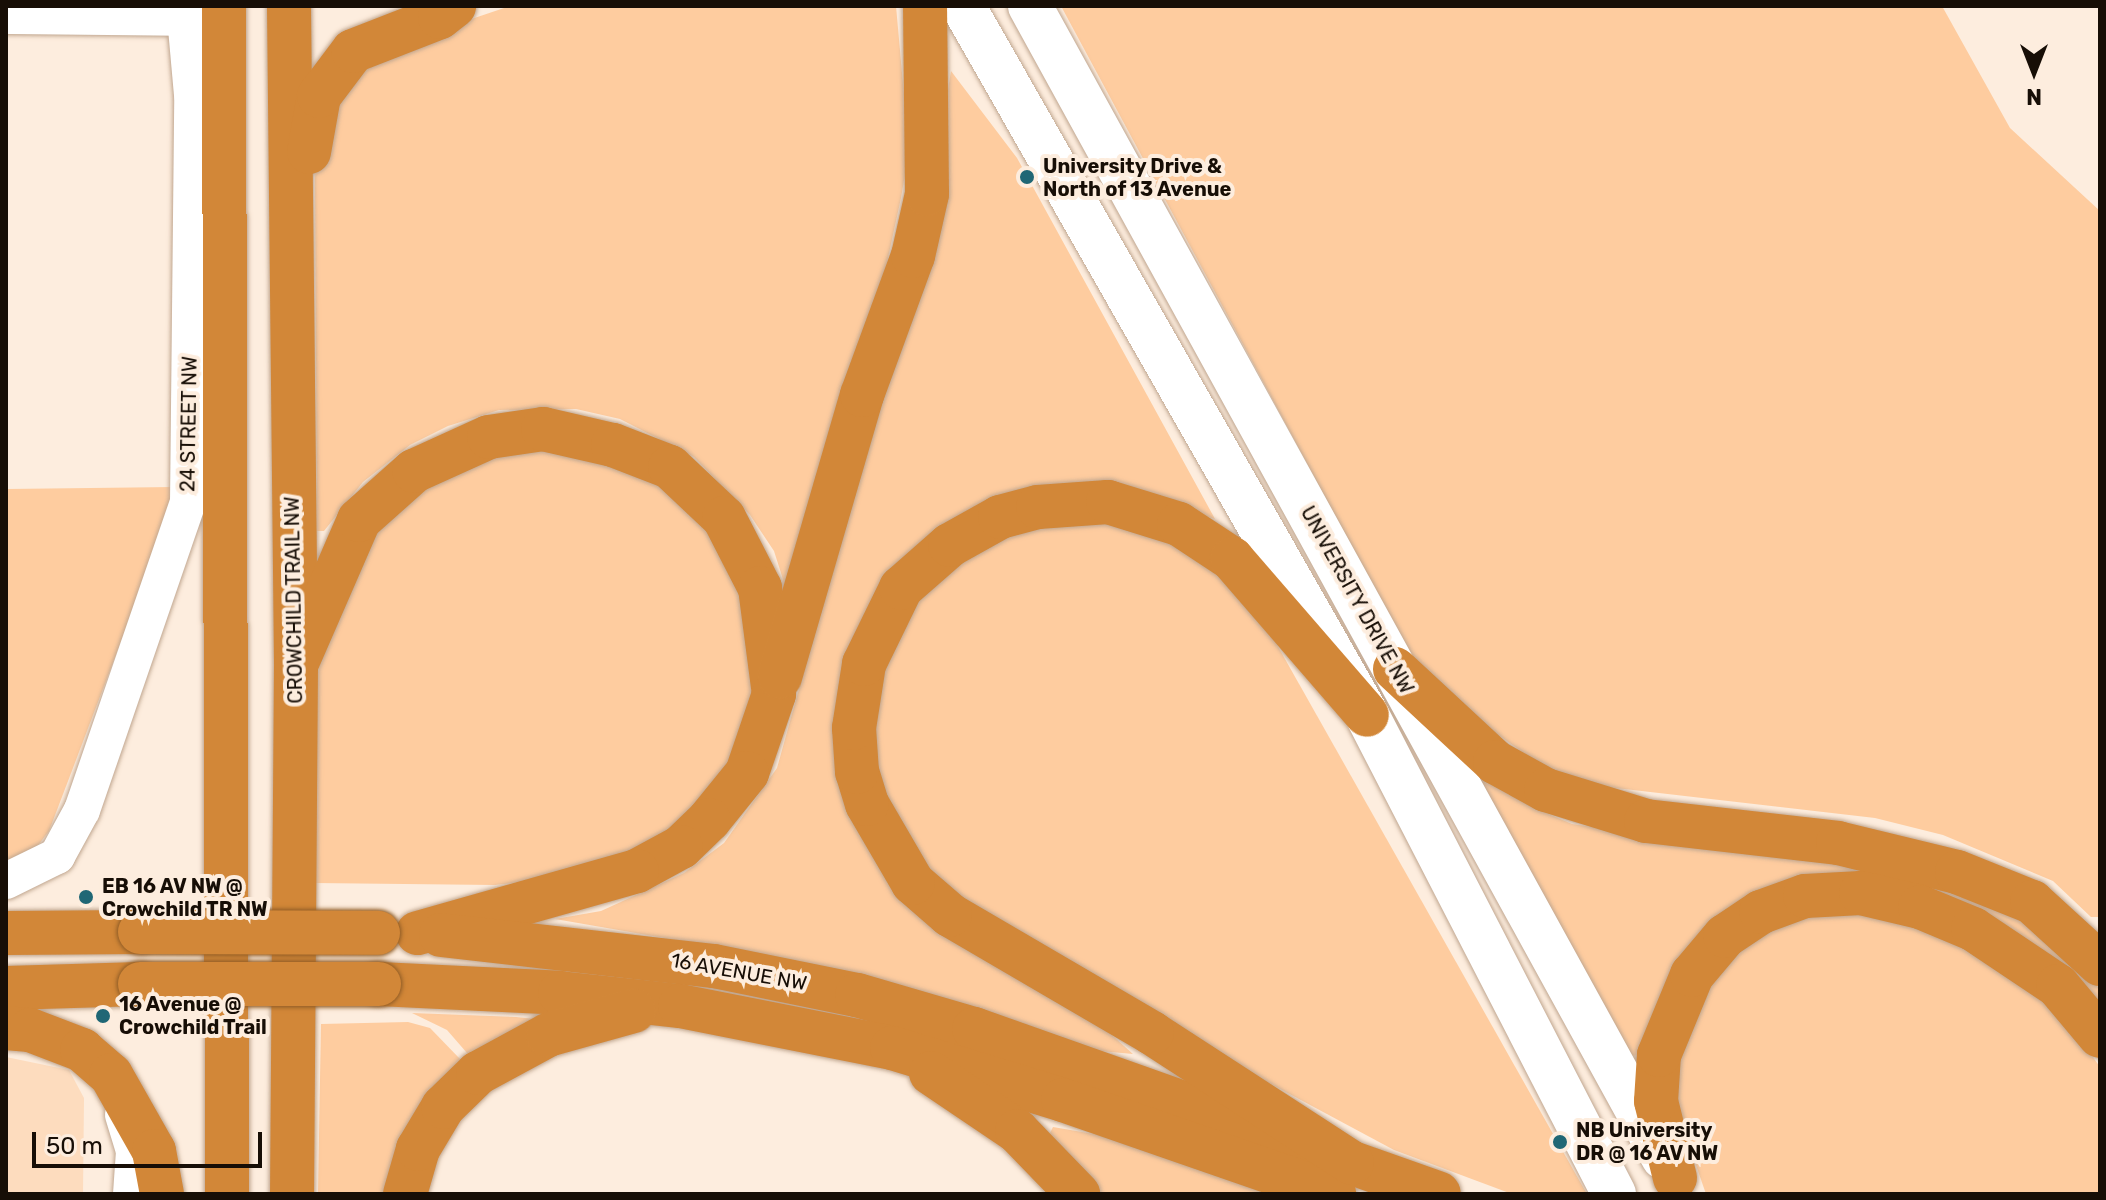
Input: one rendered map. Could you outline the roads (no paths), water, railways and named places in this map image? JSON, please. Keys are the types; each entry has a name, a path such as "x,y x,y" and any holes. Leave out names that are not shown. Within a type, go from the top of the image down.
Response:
{"highway":[{"name":"CROWCHILD TRAIL NW","path":"289,6 296,665 292,1194"},
{"path":"289,220 319,96 333,72 353,51 440,17 454,6"},
{"path":"398,933 637,871 681,847 747,773 774,694 862,395 913,256 927,194 925,6"},
{"path":"197,10 228,947 227,1194"},
{"path":"296,665 359,520 414,471 489,437 543,429 613,445 670,467 724,518 760,588 774,694"},
{"path":"1343,1178 1152,1033 950,915 913,883 867,804 857,772 854,728 864,664 901,588 950,545 1000,517 1038,507 1108,502 1179,524 1232,559 1367,715"},
{"path":"1395,669 1495,762 1546,790 1646,821 1838,843 1957,872 2032,902 2100,964"},
{"path":"1679,1186 1656,1101 1659,1055 1692,975 1725,936 1761,912 1805,896 1861,893 1920,907 1973,929 2058,986 2100,1036"},
{"name":"16 AVENUE NW","path":"6,933 398,933 644,955 857,995 988,1034 1343,1178"},
{"name":"16 AVENUE NW","path":"6,988 140,984 379,984 533,991 680,1006 892,1048 1063,1100 1343,1178 1439,1194"},
{"path":"405,1194 418,1149 443,1107 502,1055 611,1013 680,1006"},
{"path":"6,1028 30,1030 82,1050 111,1075 154,1151 162,1194"},
{"path":"892,1048 1017,1131 1078,1194"}],"street":[{"path":"963,6 1367,715 1614,1194"},
{"name":"UNIVERSITY DRIVE NW","path":"1030,6 1679,1186"},
{"path":"6,16 197,10"},
{"name":"24 STREET NW","path":"6,881 57,856 82,810 188,503 192,95 197,10"},
{"path":"111,1075 134,1151 131,1194"}],"place":[{"name":"University Drive & North of 13 Avenue","path":"1027,177"},
{"name":"EB 16 AV NW @ Crowchild TR NW","path":"86,897"},
{"name":"16 Avenue @ Crowchild Trail","path":"103,1016"},
{"name":"NB University DR @ 16 AV NW","path":"1560,1142"}]}
